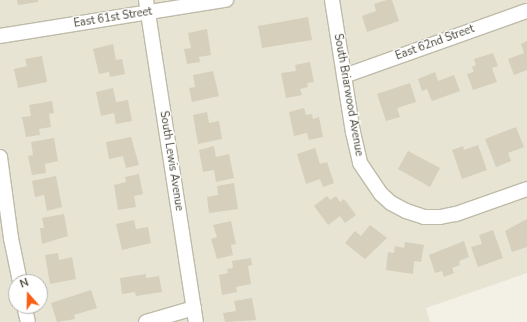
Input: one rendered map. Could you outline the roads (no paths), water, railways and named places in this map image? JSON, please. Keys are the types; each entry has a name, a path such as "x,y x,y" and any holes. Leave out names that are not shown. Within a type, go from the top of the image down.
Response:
{"street":[{"name":"East 61st Street","path":"0,36 147,6 226,0"},
{"name":"South Briarwood Avenue","path":"332,0 360,163 381,194 391,203 424,217 440,217 456,214 527,189"},
{"name":"South Lewis Avenue","path":"147,6 195,315"},
{"name":"East 62nd Street","path":"344,76 527,11"},
{"path":"0,157 3,207 18,274"},
{"path":"146,322 195,315"}]}
